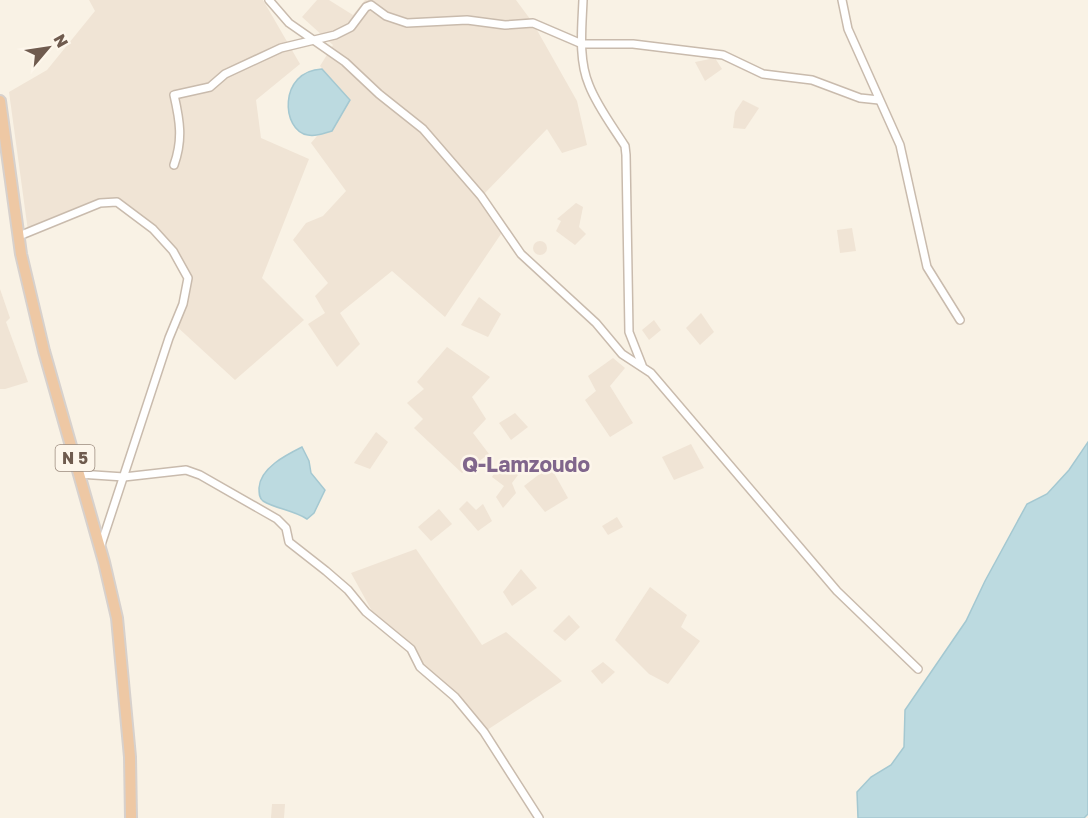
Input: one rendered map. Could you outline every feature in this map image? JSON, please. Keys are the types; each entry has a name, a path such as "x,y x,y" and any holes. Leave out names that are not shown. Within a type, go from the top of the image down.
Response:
{"highway":[{"name":"N 5","path":"0,101 18,236 44,351 100,548 119,629 130,757 131,818"}],"street":[{"path":"269,0 289,23 315,40 423,129 481,196 505,228 513,246 596,324 622,354 642,365"},
{"path":"582,0 582,44 589,87 625,146 629,332 642,365 837,591 918,669"},
{"path":"842,0 848,29 864,59 879,100 900,145 927,267 960,320"},
{"path":"174,165 180,149 181,124 174,96 210,87 225,74 281,48 335,35 351,27 368,3 386,16 407,22 467,20 505,25 534,23 582,44 633,44 723,55 763,74 813,80 860,98 879,100"},
{"path":"18,236 100,203 117,202 153,229 184,266 188,278 183,304 169,338 100,548"},
{"path":"79,474 124,477 186,471 231,491 277,519 286,528 288,542 348,590 366,612 411,649 420,667 455,697 484,732 539,818"}],"shaded area":[{"path":"89,0 263,0 300,64 256,100 261,138 309,159 262,278 304,320 235,380 174,324 188,278 173,251 117,202 100,203 28,231 9,92 47,70 95,11"},
{"path":"317,0 329,0 353,15 365,0 516,0 533,23 577,101 587,145 562,153 547,129 482,196 505,228 445,317 392,271 340,313 360,344 337,367 308,324 325,313 315,296 328,283 293,240 306,223 323,216 346,191 311,143 317,136 332,131 350,100 320,66 333,45 302,17"},
{"path":"715,58 722,69 705,81 695,62"},
{"path":"743,100 759,108 745,129 733,128 735,112"},
{"path":"576,203 583,207 579,227 586,234 575,245 556,231 561,221 557,219"},
{"path":"852,228 856,251 840,253 837,230"},
{"path":"540,241 545,243 547,248 545,253 540,255 535,253 533,248 535,243"},
{"path":"0,289 10,318 6,322 28,382 5,389 0,389"},
{"path":"479,297 501,314 488,337 461,325"},
{"path":"701,313 714,332 700,345 686,328"},
{"path":"654,320 661,330 649,340 642,330"},
{"path":"447,347 490,377 472,397 486,419 473,433 489,454 462,473 414,428 423,419 407,403 424,389 417,382"},
{"path":"613,358 625,368 610,386 633,423 610,437 585,400 596,391 588,376"},
{"path":"515,413 528,427 511,440 499,423"},
{"path":"376,432 388,442 370,469 354,463"},
{"path":"691,444 704,468 674,480 662,457"},
{"path":"501,462 518,475 512,483 516,493 503,508 496,497 504,486 492,477"},
{"path":"550,466 568,498 545,512 524,486"},
{"path":"467,501 476,510 483,504 492,521 478,531 459,509"},
{"path":"439,509 452,524 431,541 418,527"},
{"path":"617,517 623,527 608,535 602,526"},
{"path":"416,549 482,645 506,632 562,681 484,732 455,697 420,667 411,649 378,622 351,573"},
{"path":"521,569 537,588 512,606 503,592"},
{"path":"650,587 687,615 681,627 700,641 668,684 649,674 615,640"},
{"path":"569,615 580,627 565,641 553,631"},
{"path":"603,662 615,672 602,684 591,671"},
{"path":"272,804 285,804 284,818 271,818"}],"water":[{"path":"322,69 350,100 332,131 308,135 299,131 293,123 288,101 297,80 308,72"},
{"path":"1088,442 1088,814 1084,818 858,818 857,792 871,777 891,765 904,747 905,710 966,621 1027,504 1047,494 1069,470"},
{"path":"302,447 309,461 311,473 325,490 314,513 307,519 263,501 259,492 260,481 269,468"}],"district":[{"name":"Q-Lamzoudo","path":"526,464"}]}
